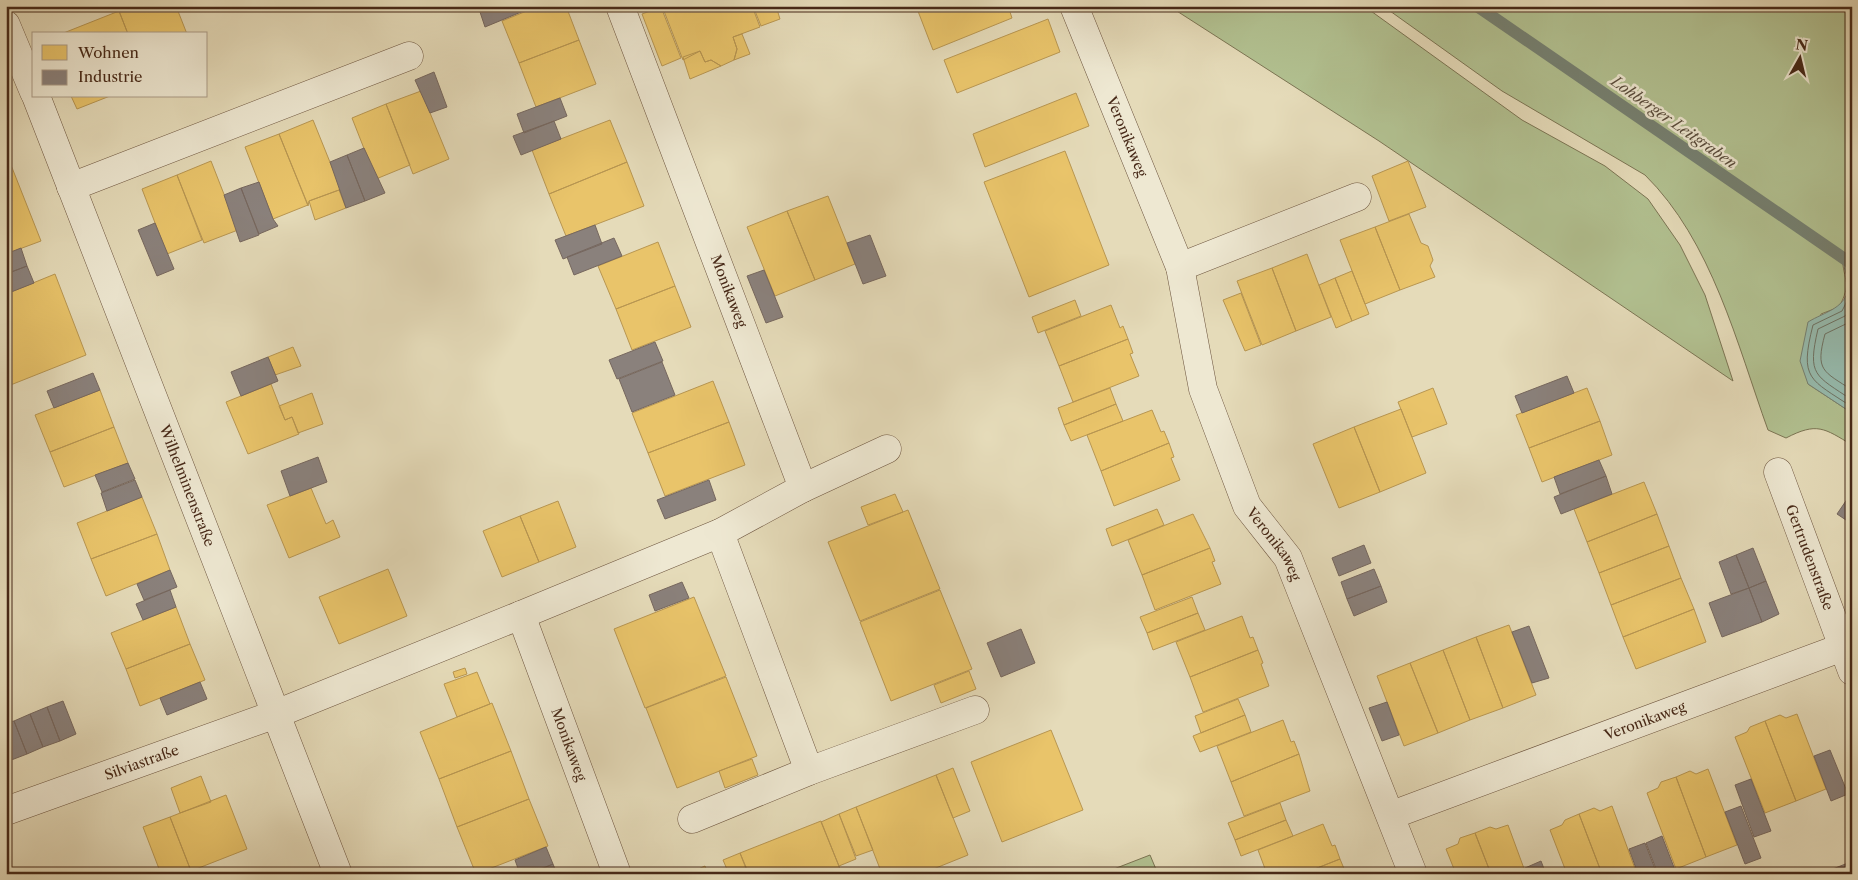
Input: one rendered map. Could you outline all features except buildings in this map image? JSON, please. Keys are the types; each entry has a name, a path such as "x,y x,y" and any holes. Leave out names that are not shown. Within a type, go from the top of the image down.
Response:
{"street":[{"name":"Monikaweg","path":"620,6 803,488"},
{"name":"Veronikaweg","path":"1074,6 1180,267 1203,389 1247,506 1288,558 1392,815 1413,874"},
{"path":"6,25 32,87"},
{"path":"71,187 409,56"},
{"name":"Wilhelminenstraße","path":"37,98 338,874"},
{"path":"1180,267 1357,196"},
{"path":"276,714 720,533 803,488 887,449"},
{"name":"Gertrudenstraße","path":"1778,472 1847,659"},
{"path":"720,533 809,771"},
{"name":"Monikaweg","path":"521,615 617,874"},
{"name":"Veronikaweg","path":"1392,815 1847,659"},
{"path":"692,819 809,771 975,710"},
{"name":"Silviastraße","path":"6,811 276,714"}],"green space":[{"path":"1169,6 1364,6 1522,120 1605,166 1648,199 1680,245 1705,295 1733,381 1379,141"},
{"path":"1383,6 1852,6 1852,254 1842,257 1846,287 1839,307 1821,314 1808,384 1852,413 1852,445 1834,434 1820,429 1805,430 1786,438 1768,430 1733,329 1705,262 1688,231 1668,201 1645,175 1502,91"},
{"path":"1150,855 1158,874 1101,874"}],"water":[{"path":"1852,254 1852,413 1808,384 1800,361 1808,322 1834,308 1844,299 1848,284 1842,257"}],"waterway":[{"name":"Lohberger Leitgraben","path":"1477,6 1852,264"}]}
